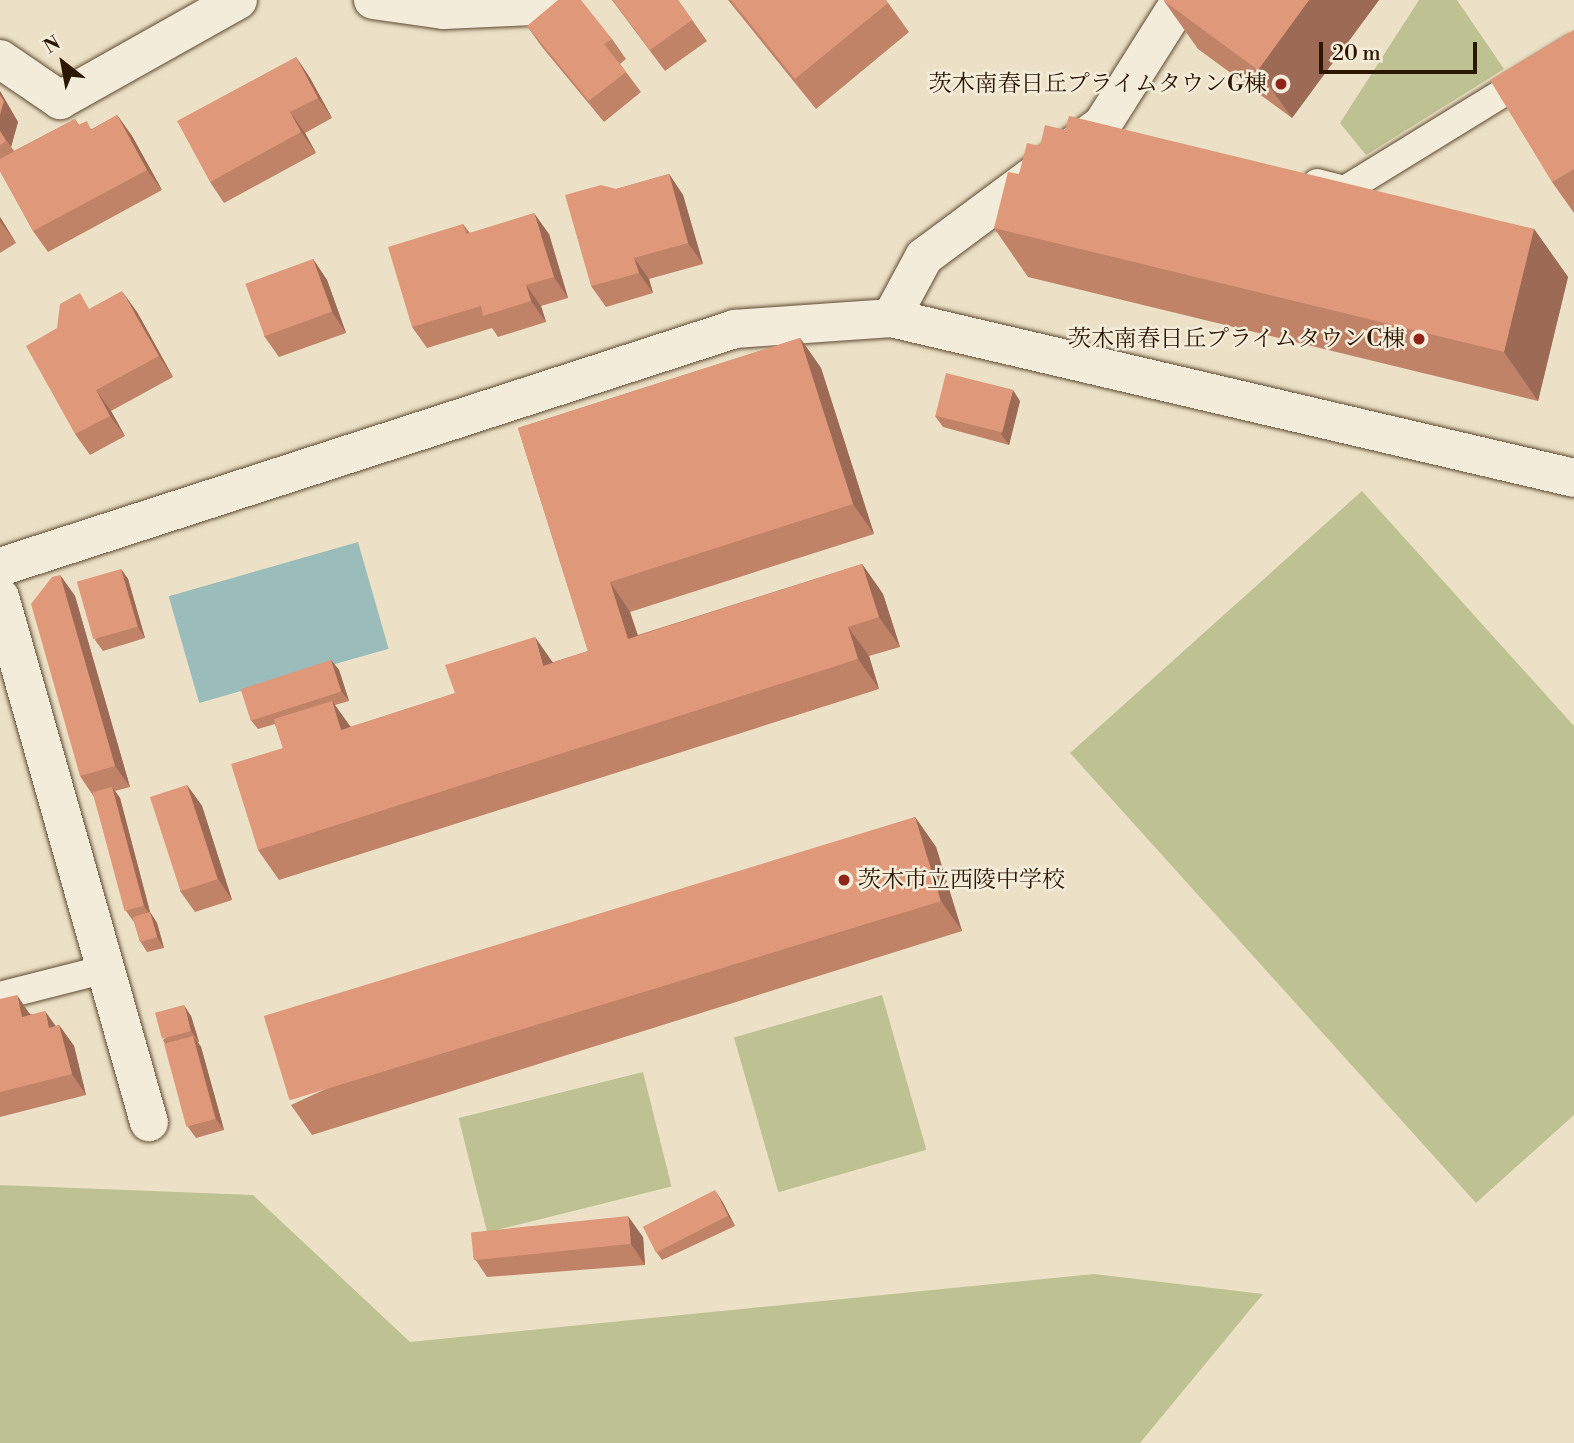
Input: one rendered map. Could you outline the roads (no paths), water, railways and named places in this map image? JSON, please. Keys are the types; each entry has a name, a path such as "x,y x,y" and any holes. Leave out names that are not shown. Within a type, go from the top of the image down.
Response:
{"street":[{"path":"0,59 60,100 238,0"},
{"path":"373,0 443,10 533,6 548,0"},
{"path":"891,318 924,257 1114,129 1181,0"},
{"path":"0,567 735,329 891,318 1574,478"},
{"path":"0,597 149,1122"}],"lane":[{"path":"1294,177 1345,190 1574,49"},
{"path":"0,996 106,969"}],"water":[{"path":"358,542 389,649 199,703 169,596"}],"place":[{"name":"茨木南春日丘プライムタウンG棟","path":"1281,84"},
{"name":"茨木南春日丘プライムタウンC棟","path":"1419,339"},
{"name":"茨木市立西陵中学校","path":"844,880"}]}
